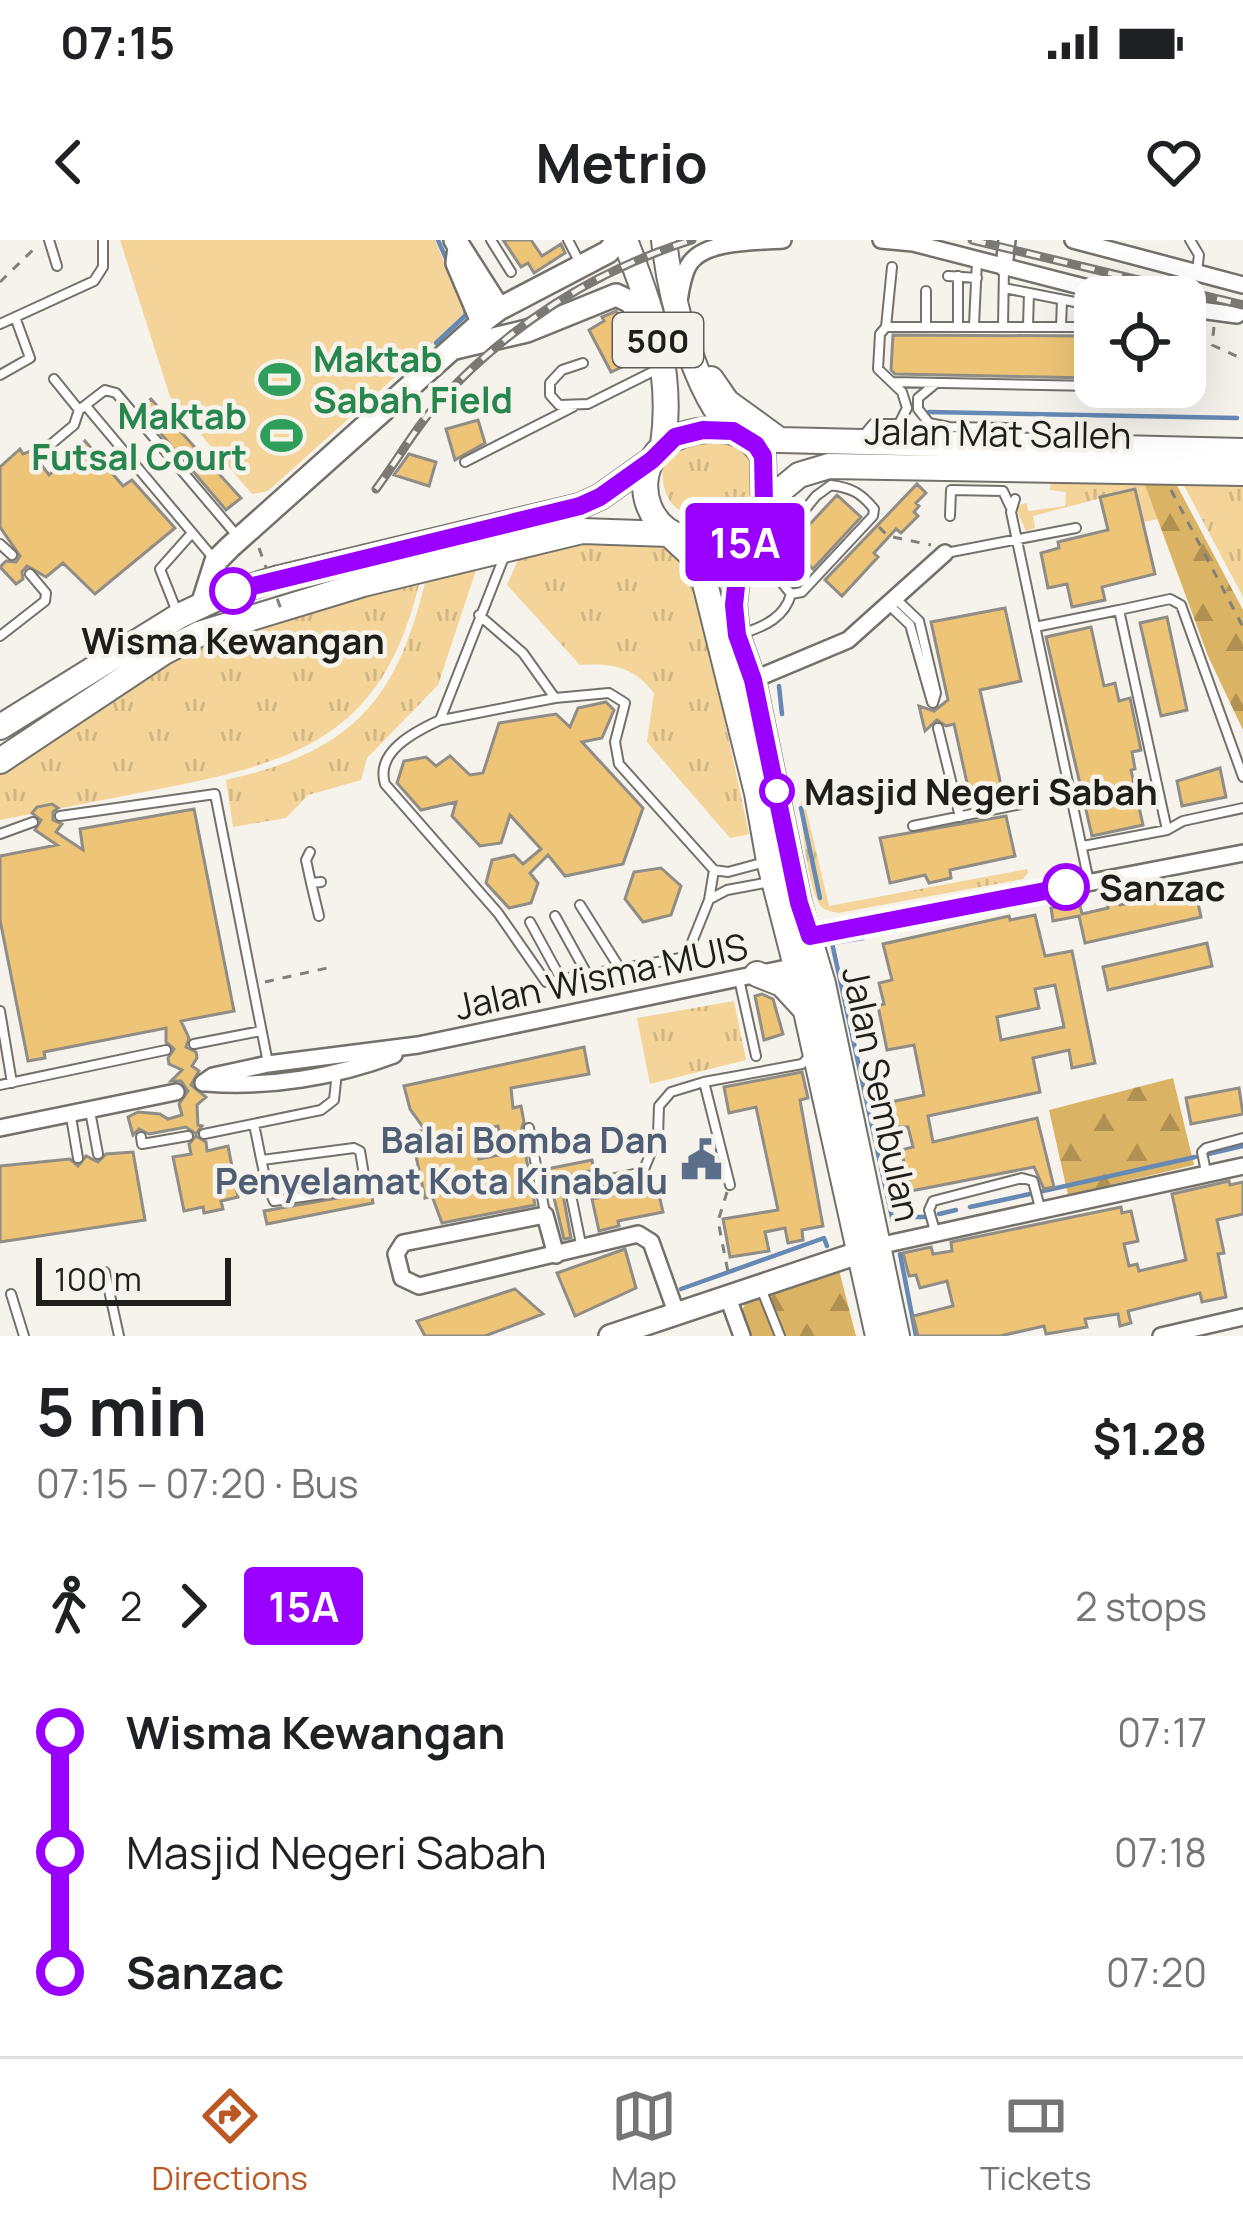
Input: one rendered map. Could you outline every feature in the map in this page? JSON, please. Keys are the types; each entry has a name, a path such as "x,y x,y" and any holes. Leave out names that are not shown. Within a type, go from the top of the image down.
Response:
{"main road":[{"name":"500","path":"663,243 701,387 717,415 763,456 760,511"},
{"name":"500","path":"627,245 669,389 657,452 646,479 646,503 669,535"},
{"path":"685,329 727,402 780,440"},
{"path":"94,699 0,745 0,729 191,610 279,578 580,506 600,497 675,437 703,430 738,434"},
{"name":"Jalan Mat Salleh","path":"738,434 780,440 1243,451"},
{"name":"Jalan Mat Salleh","path":"760,511 799,476 829,466 1243,472"},
{"path":"0,761 199,634 364,584 582,531 620,530 700,542 732,532 760,511"},
{"name":"Jalan Sembulan","path":"722,630 734,605 739,558 760,511"},
{"name":"500","path":"620,530 651,539 674,554 688,568 722,630"},
{"name":"Jalan Sembulan","path":"669,535 700,563 722,630 835,1145 873,1248 897,1336"},
{"path":"722,630 734,672 753,680"},
{"name":"Jalan Sembulan","path":"753,680 859,1160 873,1248 878,1336"},
{"path":"0,700 32,707"},
{"path":"799,903 803,948 796,966 823,984"},
{"path":"748,976 782,984 806,1011"},
{"path":"814,1054 830,1025"}],"street":[{"path":"678,303 691,260 702,252 783,240"},
{"path":"881,240 913,243 977,269 1004,268 1074,285"},
{"path":"1004,268 1007,240"},
{"path":"1073,240 1243,285"},
{"path":"457,243 491,316 519,333"},
{"path":"191,610 216,561 250,539 491,316 627,245"},
{"path":"455,348 519,333 616,296 631,302 661,353"},
{"path":"1206,311 1237,316 1243,310"},
{"path":"753,680 838,646 892,602 939,549"},
{"path":"810,936 1243,853"},
{"name":"Jalan Wisma MUIS","path":"268,1073 334,1064 366,1066 418,1045 796,966"},
{"path":"0,1128 137,1106 176,1092"},
{"path":"610,1336 676,1312 728,1286 760,1284 934,1231 1243,1166"},
{"path":"556,1255 545,1215 403,1243 396,1254 402,1278 419,1286 556,1255 582,1249 638,1234 646,1237 676,1312"},
{"path":"728,1286 742,1336"},
{"path":"1161,1336 1243,1317"}],"lane":[{"path":"46,240 58,266"},
{"path":"0,324 94,281 103,267 103,240"},
{"path":"490,240 511,272"},
{"path":"568,240 582,266"},
{"path":"1190,240 1199,255 1197,271"},
{"path":"858,441 873,424 899,424 905,416 902,392 878,369 892,267"},
{"path":"1004,268 1004,326"},
{"path":"958,325 953,276 977,269 974,326"},
{"path":"1004,288 1074,302"},
{"path":"926,291 926,325"},
{"path":"1028,326 1029,292"},
{"path":"1061,327 1062,300"},
{"path":"0,375 30,358 15,316"},
{"path":"886,327 1074,327"},
{"path":"465,462 589,404 661,353"},
{"path":"575,407 559,405 550,394 550,382 562,370 583,363"},
{"path":"54,380 216,561"},
{"path":"888,382 1074,386"},
{"path":"936,383 918,398 918,409 929,423 1009,428 1022,446"},
{"path":"43,452 74,425 82,408 105,390 116,393 250,539"},
{"path":"722,630 773,620 788,604 790,594 778,578 772,550 816,496 831,485 850,488 874,509 870,519 802,592 790,594"},
{"path":"950,516 951,490 1003,491 1013,503 1089,882"},
{"path":"939,549 1018,541 1076,528"},
{"path":"191,610 160,569 192,533"},
{"path":"0,544 12,555"},
{"path":"440,720 478,615 509,551"},
{"path":"0,636 45,601 46,593 30,574"},
{"path":"1035,627 1170,599 1180,605 1243,777"},
{"path":"892,602 919,621 936,693 933,703 910,625 892,602"},
{"path":"1119,610 1167,830"},
{"path":"478,615 523,653 555,698"},
{"path":"714,870 709,900 686,957 546,982 477,886 385,784 381,771 385,758 419,730 440,720 609,693 625,704 615,742 619,764 714,870 772,871"},
{"path":"938,728 960,817"},
{"path":"60,816 215,794 268,1073"},
{"path":"913,826 1021,804"},
{"path":"1084,846 1167,830 1183,820 1243,808"},
{"path":"0,834 33,822"},
{"path":"709,900 772,871 785,843 784,822"},
{"path":"310,851 306,860 316,882 319,916"},
{"path":"580,905 620,967"},
{"path":"555,916 587,974"},
{"path":"530,922 561,979"},
{"path":"748,976 756,1056"},
{"path":"0,1011 13,1083"},
{"path":"194,1044 261,1031"},
{"path":"0,1085 166,1050"},
{"path":"582,1249 571,1196 574,1187 643,1172 658,1135 659,1106 671,1092 802,1064 814,1054"},
{"path":"204,1134 321,1110 334,1100 334,1064"},
{"path":"704,1082 730,1185"},
{"path":"90,1111 98,1154"},
{"path":"71,1115 78,1158"},
{"path":"254,1125 262,1160 270,1195 277,1203 357,1190 365,1181 360,1151 354,1148 262,1160"},
{"path":"529,1128 545,1215"},
{"path":"141,1137 142,1144 188,1136"},
{"path":"1206,1175 1202,1152 1206,1148 1243,1138"},
{"path":"835,1145 850,1148 859,1160"},
{"path":"934,1231 929,1210 933,1201 1022,1178 1033,1181 1040,1208"},
{"path":"105,1272 119,1336"},
{"path":"760,1284 780,1336"},
{"path":"11,1294 24,1336"}],"path":[{"path":"0,282 46,240"},
{"path":"1216,313 1212,345 1243,359"},
{"path":"1170,489 1243,627"},
{"path":"870,519 888,536 939,549"},
{"path":"250,539 283,615"},
{"path":"250,985 328,968"},
{"path":"728,1286 718,1221 730,1185"}],"green space":[{"name":"Maktab Sabah Field","path":"120,240 435,240 465,314 268,491 252,494 171,400"},
{"path":"695,432 753,446 753,493 738,505 706,516 691,515 669,499 663,462"},
{"path":"1051,476 1142,477 1158,519 1143,522 1135,489 1033,516 1035,528 1026,531 1019,505 1027,503 1028,511 1065,506 1066,492 1050,490"},
{"path":"1142,477 1173,478 1243,610 1243,730 1208,656"},
{"path":"1180,478 1243,481 1243,598 1242,595"},
{"path":"600,530 660,543 685,563 702,615 749,834 730,838 647,742 654,693 646,684 622,668 580,665 507,585 525,544"},
{"path":"478,564 438,685 367,758 361,780 308,795 286,818 233,827 226,780 307,753 364,713 401,655 427,574"},
{"path":"421,576 406,628 386,670 362,703 333,729 299,749 215,777 0,820 0,770 150,665 287,612"},
{"path":"804,800 829,906 1027,869 1028,873 1023,879 828,911 816,897 809,871 801,810"},
{"path":"734,1001 746,1060 650,1084 637,1018"},
{"path":"1173,1078 1194,1165 1068,1195 1049,1110"},
{"path":"839,1270 856,1336 750,1336 741,1311 748,1300"}],"building":[{"path":"503,240 531,240 542,256 561,244 565,253 534,273 528,263 521,267"},
{"path":"616,311 638,343 626,349 631,363 611,372 589,330"},
{"path":"893,335 1074,336 1074,378 895,374 891,370"},
{"path":"151,399 241,498 226,510 139,408"},
{"path":"478,420 485,443 455,460 446,429"},
{"name":"Wisma Kewangan","path":"85,441 123,486 132,480 175,528 95,594 63,563 46,577 27,566 16,584 0,567 20,556 0,527 0,467 20,449 23,454 31,451 49,475"},
{"path":"409,454 436,462 429,486 394,475"},
{"path":"917,484 926,493 916,503 918,516 901,533 896,529 842,596 825,580"},
{"path":"1135,489 1155,574 1102,587 1105,600 1072,607 1067,584 1048,588 1041,553 1059,548 1058,542 1108,530 1100,497"},
{"path":"837,495 861,517 813,569 807,563 800,571 782,554"},
{"path":"1005,608 1021,681 980,690 1001,785 969,792 954,724 946,726 937,720 925,731 919,706 934,711 948,700 931,622"},
{"path":"1167,617 1187,710 1161,716 1140,623"},
{"path":"1091,627 1104,686 1115,683 1119,701 1130,698 1141,750 1132,752 1135,769 1131,770 1143,825 1092,836 1046,637"},
{"path":"606,702 614,710 602,738 582,742 643,808 623,864 565,876 548,855 530,873 538,883 531,903 509,908 486,883 492,860 514,855 523,864 541,849 510,815 501,843 480,846 452,816 456,802 421,810 397,783 404,761 426,757 436,766 450,756 470,775 483,773 499,723 556,714 570,727 578,708"},
{"path":"1220,768 1226,797 1182,806 1177,781"},
{"path":"52,804 58,808 53,820 62,824 56,832 83,850 80,829 194,809 234,1011 181,1021 189,1038 186,1047 197,1058 192,1066 199,1071 191,1085 206,1097 197,1105 198,1125 202,1126 196,1134 186,1127 149,1134 139,1129 133,1135 128,1117 138,1112 168,1119 182,1115 179,1104 188,1091 181,1081 171,1081 182,1070 169,1064 174,1049 166,1042 166,1028 44,1052 45,1058 28,1061 0,920 0,856 57,845 35,830 41,820 32,813"},
{"path":"1006,816 1015,856 950,870 951,878 929,883 925,875 890,883 880,838"},
{"path":"661,868 681,886 671,915 643,922 625,899 634,872"},
{"path":"1117,889 1120,905 1195,889 1201,917 1085,943 1079,916 1053,921 1051,908 1067,906 1066,899 1078,897 1082,914 1108,908 1105,892"},
{"path":"1035,915 1045,956 1072,951 1095,1063 1072,1068 1069,1050 1033,1058 1040,1092 928,1116 933,1142 1037,1118 1054,1187 1044,1189 1034,1167 911,1191 901,1150 913,1147 908,1127 891,1127 886,1103 924,1095 914,1045 887,1050 878,1006 884,1004 879,983 892,980 883,944 1009,916 1010,920","holes":["1055,985 1064,1027 1001,1040 997,1017 1039,1008 1035,989"]},
{"path":"1207,943 1212,966 1108,990 1103,967"},
{"path":"755,996 773,999 783,1034 764,1040"},
{"path":"584,1047 589,1074 511,1088 513,1108 521,1106 535,1205 442,1223 432,1196 425,1198 411,1133 425,1130 410,1109 404,1086","holes":["498,1126 504,1154 479,1159 473,1131"]},
{"path":"802,1072 808,1098 800,1100 823,1226 802,1230 803,1240 788,1243 785,1228 765,1232 769,1251 730,1257 723,1219 778,1210 756,1107 729,1113 724,1087"},
{"path":"1239,1088 1243,1114 1191,1124 1186,1098"},
{"path":"196,1136 206,1142 207,1151 228,1146 238,1197 221,1201 223,1209 184,1211 173,1157 191,1154 189,1144"},
{"path":"133,1152 145,1220 0,1242 0,1166 70,1159 78,1166 86,1156 98,1162 106,1154"},
{"path":"592,1160 594,1170 560,1178 571,1238 564,1239 547,1169"},
{"path":"1229,1181 1230,1185 1243,1182 1243,1214 1217,1220 1226,1297 1202,1302 1200,1293 1128,1311 1131,1323 1120,1326 1118,1314 1085,1319 1087,1327 1046,1334 1044,1326 1000,1336 918,1336 913,1316 953,1306 947,1281 920,1288 916,1275 909,1276 903,1253 931,1247 933,1254 952,1251 951,1242 1121,1207 1122,1213 1131,1211 1138,1241 1124,1244 1129,1266 1137,1264 1139,1271 1186,1260 1172,1194"},
{"path":"657,1186 663,1212 618,1221 619,1226 599,1231 592,1199"},
{"path":"371,1192 373,1203 267,1224 264,1211"},
{"path":"625,1249 636,1288 575,1316 557,1273"},
{"path":"515,1289 543,1314 485,1336 425,1336 417,1321"}],"waterway":[{"path":"438,240 448,263"},
{"path":"436,343 466,315 465,308"},
{"path":"929,412 1237,418"},
{"path":"779,686 782,714"},
{"path":"801,808 820,898"},
{"path":"863,938 832,943 893,1222"},
{"path":"1208,1154 1243,1146"},
{"path":"1043,1191 1195,1157"},
{"path":"970,1207 1030,1194"},
{"path":"939,1214 956,1210"},
{"path":"893,1217 924,1217"},
{"path":"681,1289 824,1238 827,1246"},
{"path":"900,1254 916,1336"}],"railway":[{"path":"376,489 436,405 492,350 586,285 692,240"},
{"path":"972,240 1243,305"}],"bus line":[{"name":"15A","path":"233,591 580,506 652,460 675,437 703,430 733,431 756,445 763,456 766,488 764,504 739,558 734,605 737,635 753,680 810,936 1066,887"}],"place":[{"name":"Maktab Sabah Field","path":"279,379"},
{"name":"Maktab Futsal Court","path":"281,436"},
{"name":"Wisma Kewangan","path":"233,591"},
{"name":"Masjid Negeri Sabah","path":"777,791"},
{"name":"Sanzac","path":"1066,887"},
{"name":"Balai Bomba Dan Penyelamat Kota Kinabalu","path":"702,1160"}]}
